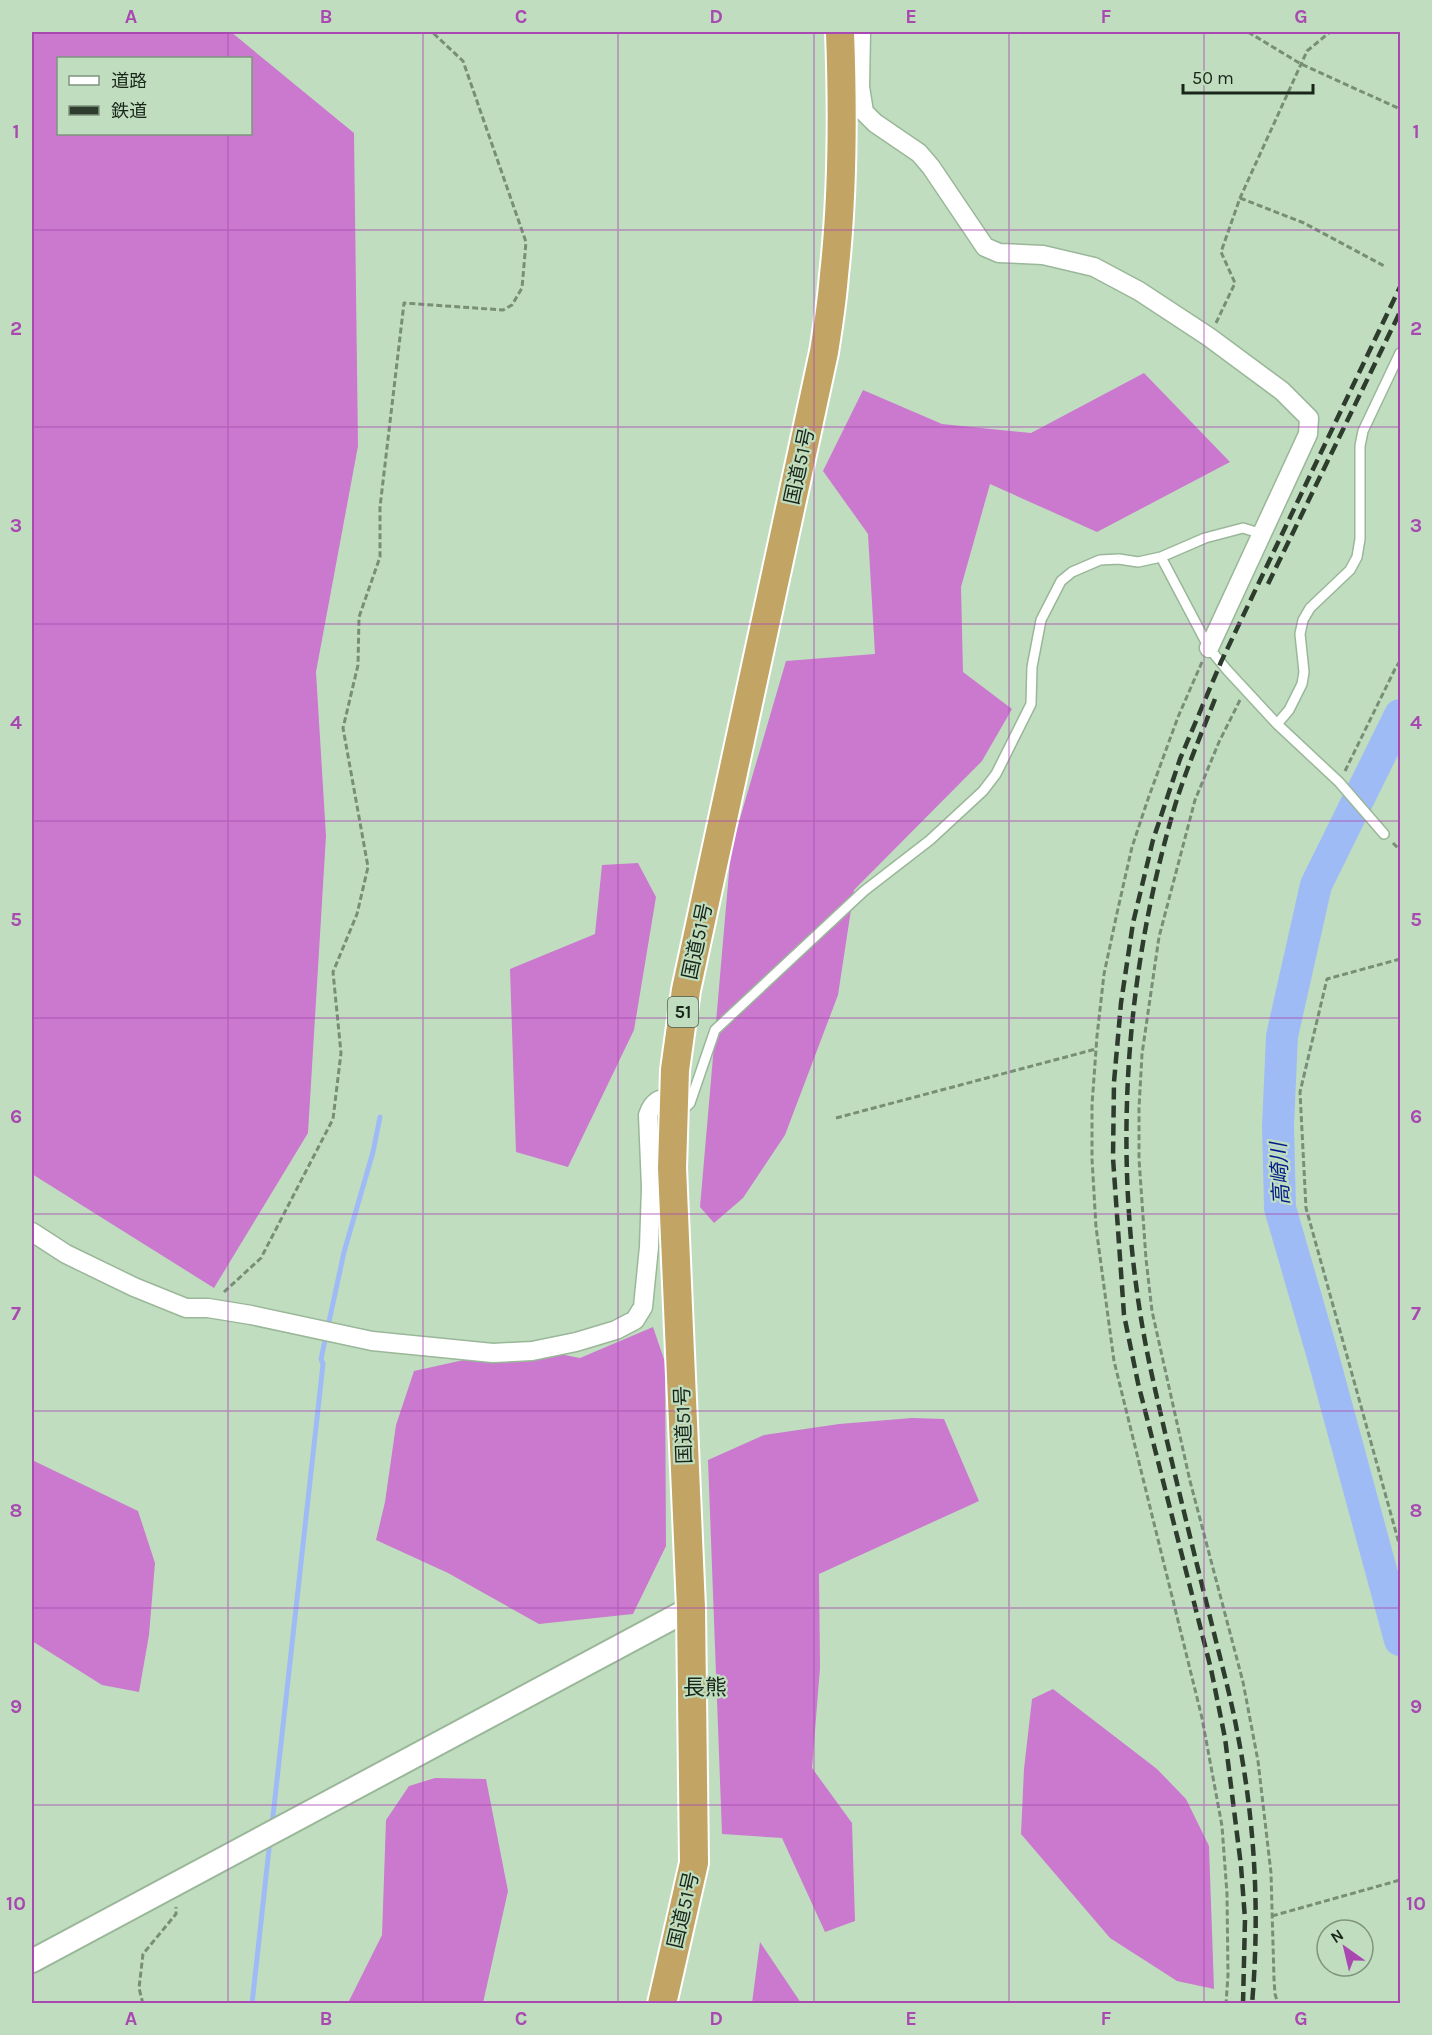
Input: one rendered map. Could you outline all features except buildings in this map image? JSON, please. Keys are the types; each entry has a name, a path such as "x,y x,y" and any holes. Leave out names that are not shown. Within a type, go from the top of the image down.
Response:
{"highway":[{"name":"国道51号","path":"662,2004 694,1863 691,1608 672,1168 675,1070 686,990 824,352 835,274 840,200 843,99 840,32"}],"street":[{"path":"861,32 860,87 864,112 875,123 919,153 932,167 985,247 999,254 1042,255 1094,267 1139,291 1209,337 1282,391 1309,418 1308,435 1209,648"},
{"path":"32,1232 66,1254 134,1287 186,1308 208,1308 251,1315 372,1341 493,1353 532,1351 576,1342 616,1330 635,1320 643,1307 649,1247 651,1188 648,1115 657,1099 674,1102"},
{"path":"32,1961 691,1608"}],"lane":[{"path":"1277,724 1288,710 1302,684 1304,672 1300,634 1303,620 1310,608 1350,570 1357,557 1360,540 1359,491 1362,438 1401,353"},
{"path":"674,1102 686,1107 690,1103 712,1037 723,1021 864,891 930,840 983,791 996,774 1031,704 1032,667 1041,620 1061,581 1072,572 1100,560 1138,562 1161,557 1205,538 1243,528 1262,534"},
{"path":"1161,557 1209,648 1245,691 1339,782 1384,834"}],"path":[{"path":"208,1308 261,1258 333,1119 341,1053 333,972 357,914 368,867 343,728 358,665 358,617 380,557 380,507 404,303 503,310 512,305 522,288 526,243 464,61 432,32"},
{"path":"1248,32 1301,63 1401,109"},
{"path":"1209,337 1235,283 1221,252 1240,198 1307,51 1330,32"},
{"path":"1240,198 1304,223 1386,267"},
{"path":"1209,648 1178,717 1132,847 1104,974 1092,1105 1092,1159 1096,1227 1114,1361 1202,1718 1222,1826 1227,1894 1226,2004"},
{"path":"1339,782 1401,661"},
{"path":"1245,691 1219,742 1195,800 1159,937 1142,1054 1139,1160 1152,1311 1190,1481 1243,1682 1258,1761 1271,1873 1275,1994 1278,2004"},
{"path":"1401,959 1327,979 1300,1092 1306,1208 1401,1547"},
{"path":"836,1118 1096,1049"},
{"path":"1272,1916 1401,1880"},
{"path":"143,2004 139,1988 143,1954 176,1914 175,1884"}],"shaded area":[{"path":"32,32 231,32 354,133 358,446 316,672 326,836 308,1133 214,1288 32,1174"},
{"path":"1144,373 1230,462 1097,532 990,484 961,587 963,672 1012,709 982,761 854,890 838,995 785,1135 743,1198 714,1223 700,1207 731,849 786,661 875,654 868,534 823,471 863,390 942,424 1031,433"},
{"path":"638,863 656,897 634,1030 568,1167 516,1152 510,969 595,934 602,865"},
{"path":"653,1327 665,1362 666,1546 633,1614 539,1624 448,1573 376,1540 385,1502 396,1425 414,1371 523,1347 580,1358"},
{"path":"912,1418 944,1419 979,1501 819,1574 820,1668 812,1768 852,1823 855,1921 825,1932 782,1838 722,1834 708,1460 764,1435 839,1424"},
{"path":"32,1460 138,1511 155,1563 149,1635 139,1692 102,1685 32,1641"},
{"path":"1053,1689 1157,1769 1186,1799 1209,1846 1214,1989 1177,1981 1110,1938 1021,1834 1024,1769 1032,1699"},
{"path":"435,1778 486,1779 508,1891 483,2003 348,2003 382,1935 386,1820 409,1786"},
{"path":"760,1942 801,2003 752,2003"}],"waterway":[{"name":"高崎川","path":"1400,715 1316,885 1282,1036 1278,1126 1280,1208 1400,1640"},
{"path":"272,1825 323,1364 321,1359 344,1252 373,1152 380,1117"},
{"path":"252,2004 270,1840"}],"railway":[{"path":"1243,2004 1245,1919 1241,1866 1225,1738 1211,1669 1138,1383 1124,1315 1113,1158 1114,1082 1121,1003 1133,923 1153,840 1180,759 1221,662 1400,287"},
{"path":"1268,584 1400,312"},
{"path":"1215,699 1177,799 1158,870 1143,942 1133,1015 1128,1088 1127,1162 1131,1235 1139,1308 1153,1380 1235,1719 1243,1765 1252,1833 1256,1901 1252,2004"}],"district":[{"name":"長熊","path":"705,1687"}]}
